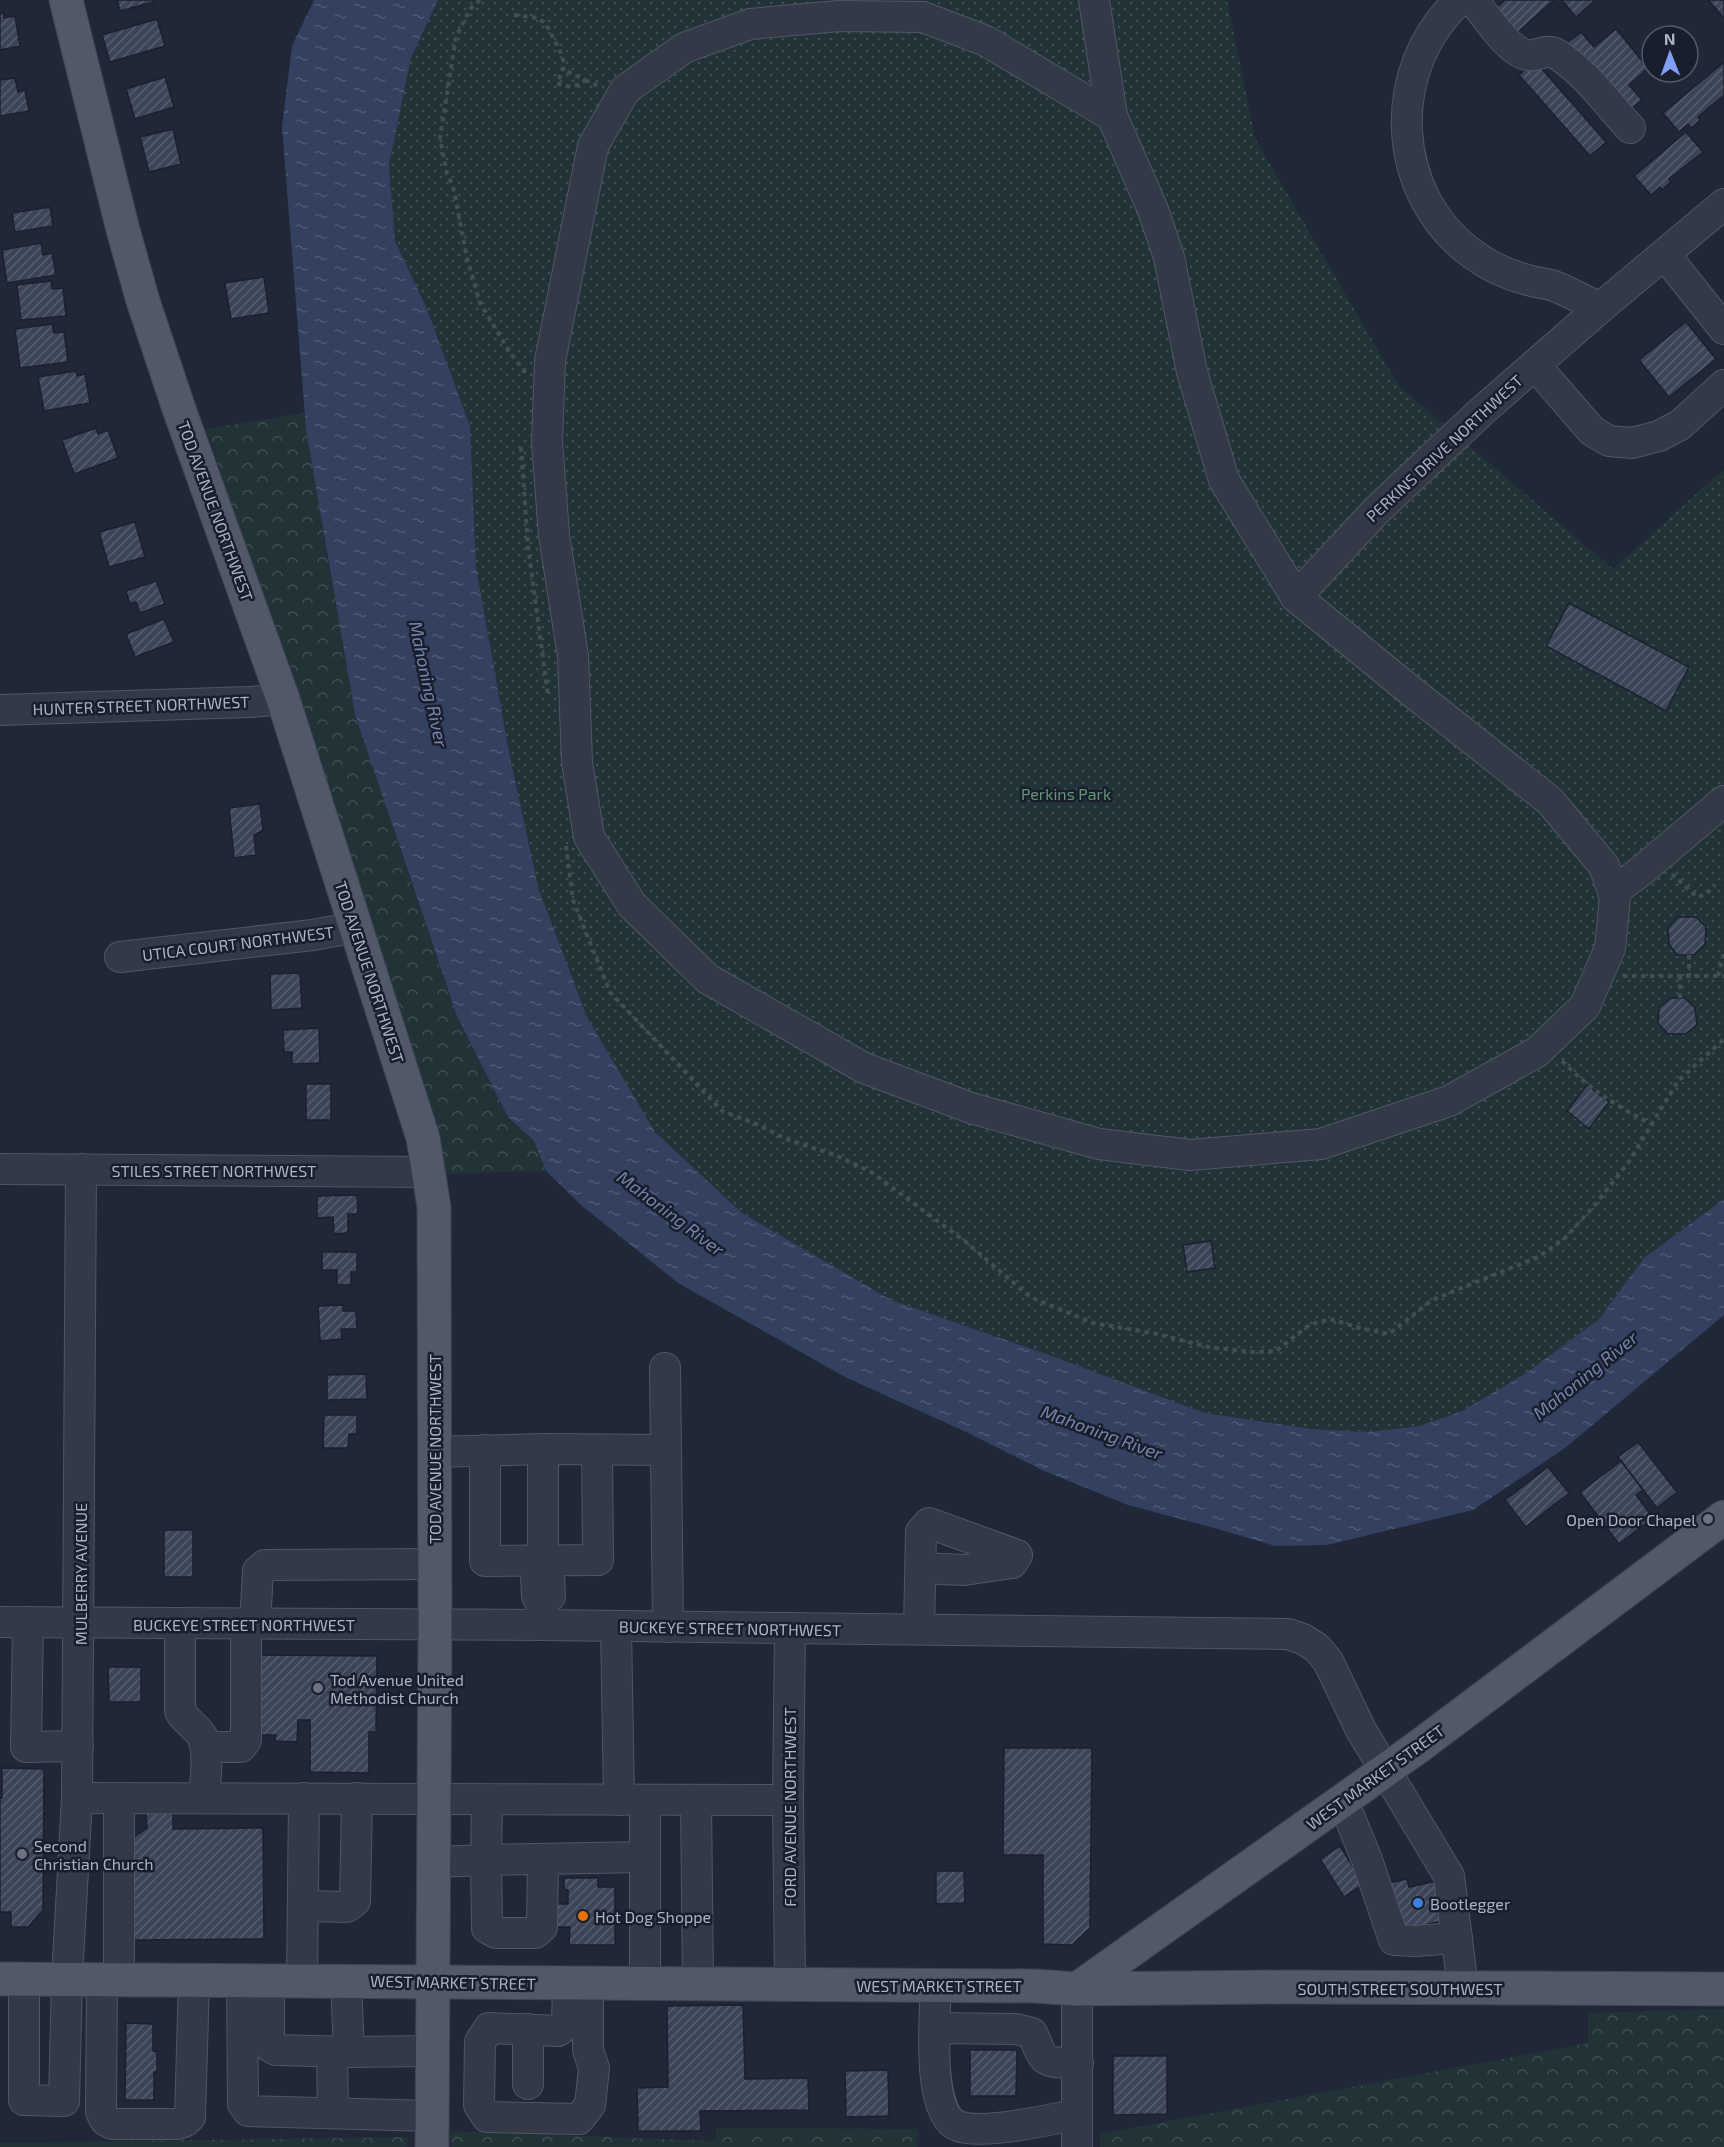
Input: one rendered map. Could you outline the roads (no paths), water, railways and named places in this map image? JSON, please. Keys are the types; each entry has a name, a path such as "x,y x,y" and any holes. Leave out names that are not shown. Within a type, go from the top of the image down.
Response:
{"main road":[{"name":"TOD AVENUE NORTHWEST","path":"66,0 123,230 144,301 283,699 423,1138 429,1172 434,1207 435,1625 432,2123"},
{"name":"WEST MARKET STREET","path":"12,1979 936,1985 1035,1986 1077,1989 1343,1801 1724,1517"},
{"name":"SOUTH STREET SOUTHWEST","path":"1077,1989 1284,1987 1724,1989"}],"street":[{"path":"1094,0 1113,116 1153,210 1169,257 1192,372 1224,480 1296,597 1410,691 1550,801 1604,867 1615,897 1610,948 1585,1006 1537,1052 1449,1101 1321,1144 1190,1155 1099,1144 971,1108 864,1068 708,979 632,905 589,837 577,762 573,656 554,535 547,442 550,361 593,146 625,90 684,48 750,24 839,16 923,17 986,41 1113,116"},
{"path":"1460,0 1437,24 1424,45 1408,92 1406,124 1409,156 1426,202 1447,232 1492,267 1529,281 1554,286 1600,308"},
{"path":"1473,0 1517,52 1534,56 1546,51 1557,53 1581,74 1630,128"},
{"name":"PERKINS DRIVE NORTHWEST","path":"1296,597 1377,510 1482,411 1724,204"},
{"path":"1665,255 1724,329"},
{"path":"1535,365 1592,431 1609,441 1632,443 1659,436 1680,425 1724,385"},
{"name":"HUNTER STREET NORTHWEST","path":"0,710 283,699"},
{"path":"1612,892 1641,872 1724,801"},
{"name":"UTICA COURT NORTHWEST","path":"120,957 313,936 356,927"},
{"name":"STILES STREET NORTHWEST","path":"0,1169 429,1172"},
{"name":"MULBERRY AVENUE","path":"12,1979 24,2100 64,2101 67,1978 78,1746 81,1169"},
{"path":"665,1368 668,1627"},
{"path":"434,1452 543,1449 666,1450"},
{"path":"542,1615 550,1596 549,1575 543,1564 543,1449"},
{"path":"485,1450 485,1561 543,1564 598,1560 597,1449"},
{"path":"206,1746 241,1747 246,1740 250,1624 258,1571 265,1565 435,1564"},
{"path":"919,1629 921,1568"},
{"name":"BUCKEYE STREET NORTHWEST","path":"14,1622 435,1625 542,1615 616,1626 1288,1634 1304,1639 1317,1648 1328,1661 1361,1730 1449,1876 1463,1988"},
{"path":"14,1622 26,1747 78,1746"},
{"path":"180,1623 180,1711 184,1719 201,1734 206,1746 204,1798"},
{"path":"616,1626 632,1800 645,1857 645,1983"},
{"name":"FORD AVENUE NORTHWEST","path":"789,1628 790,1985"},
{"path":"77,1798 788,1800"},
{"path":"119,1798 111,1979 101,2112 105,2120 112,2124 178,2124 190,2117 194,1980"},
{"path":"302,1981 304,1798"},
{"path":"303,1906 348,1907 355,1901 357,1798"},
{"path":"487,1800 487,1928 496,1933 535,1933 542,1927 543,1859"},
{"path":"696,1800 698,1984"},
{"path":"1343,1801 1367,1860 1394,1940 1457,1938"},
{"path":"434,1862 645,1857"},
{"path":"256,1980 269,2046 276,2050 432,2051"},
{"path":"256,1980 243,2104 248,2111 333,2113 432,2123 478,2105"},
{"path":"333,2113 346,1981"},
{"path":"578,1983 588,2050 594,2068 590,2105 579,2118 488,2117 478,2105 480,2042 489,2028 558,2031 567,2024 578,1983"},
{"path":"936,1985 937,2092 944,2115 957,2126 979,2128 1022,2125 1077,2114"},
{"path":"1077,1989 1077,2147"},
{"path":"935,2028 1016,2029 1032,2033 1039,2044 1042,2056 1049,2061 1078,2063"},
{"path":"528,2029 518,2039 496,2040 490,2046 489,2100 498,2107 576,2107 583,2097 583,2068 588,2050"},
{"path":"528,2029 528,2084"}],"water":[{"name":"Mahoning River","path":"314,0 438,0 411,58 389,165 395,241 427,309 470,426 476,567 509,752 538,887 587,1017 655,1132 742,1213 891,1300 1205,1413 1312,1429 1369,1432 1420,1426 1462,1411 1526,1373 1599,1319 1644,1258 1724,1199 1724,1315 1565,1448 1473,1510 1327,1545 1275,1546 1128,1505 1044,1471 966,1432 847,1378 678,1283 581,1205 546,1171 534,1141 508,1117 457,1016 355,714 306,429 282,127 292,46"}],"place":[{"name":"Open Door Chapel","path":"1708,1519"},
{"name":"Tod Avenue United Methodist Church","path":"318,1688"},
{"name":"Second Christian Church","path":"22,1854"},
{"name":"Bootlegger","path":"1418,1903"},
{"name":"Hot Dog Shoppe","path":"583,1916"}],"park label":[{"name":"Perkins Park","path":"1066,793"}]}
